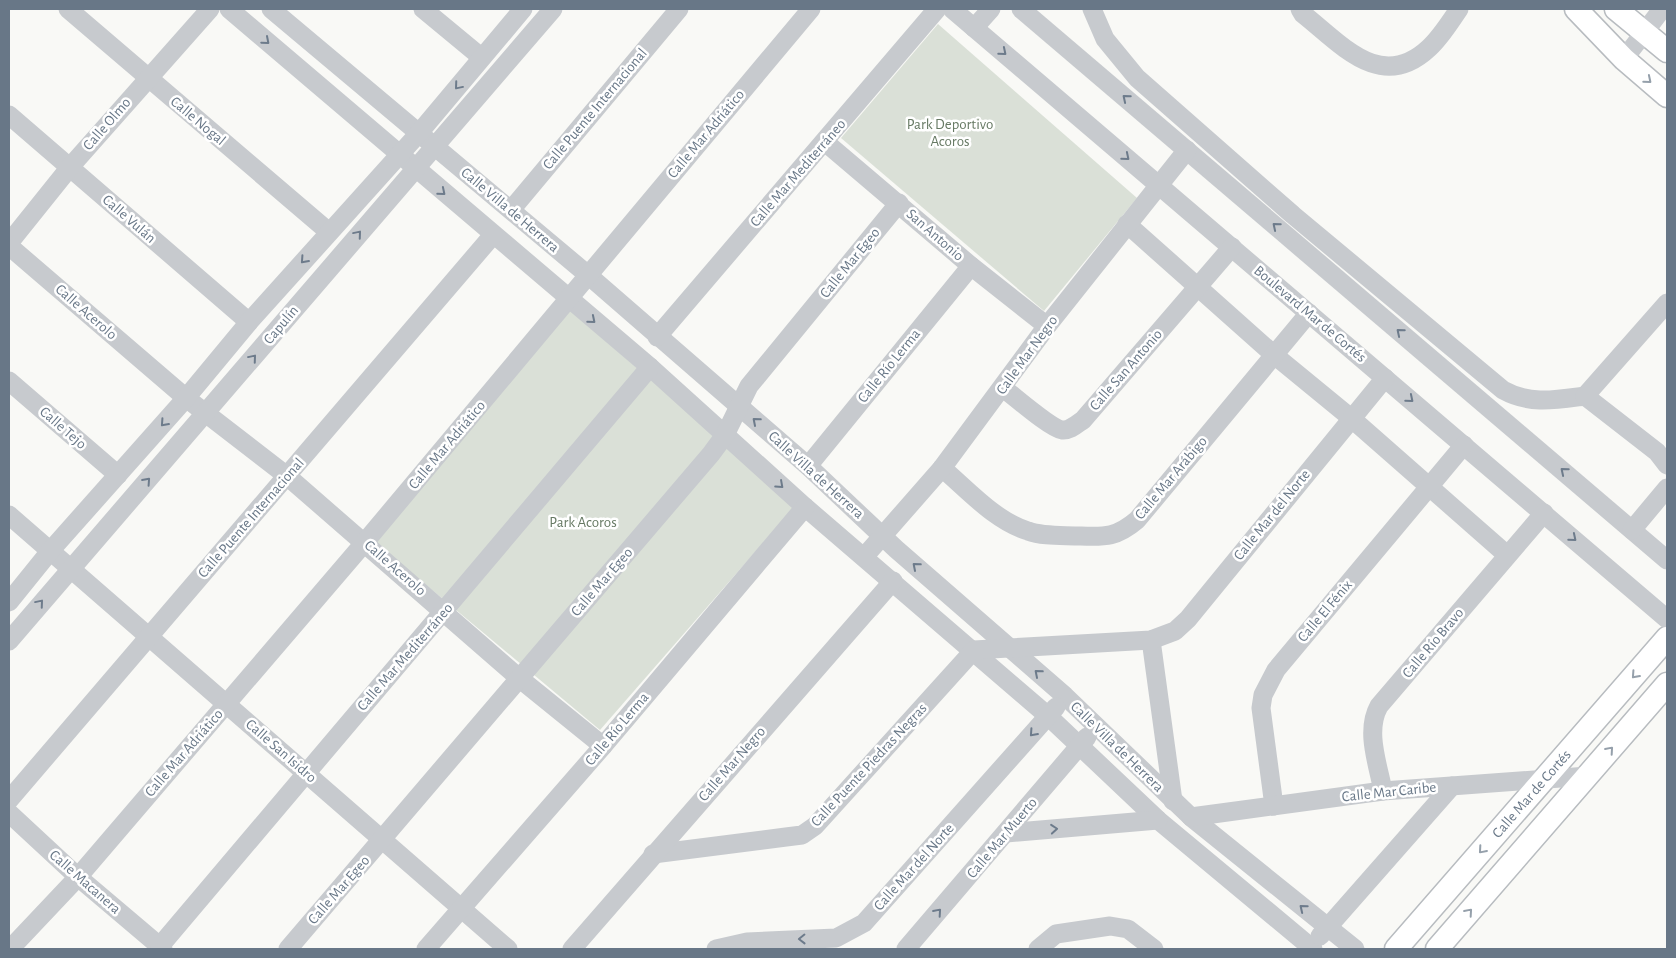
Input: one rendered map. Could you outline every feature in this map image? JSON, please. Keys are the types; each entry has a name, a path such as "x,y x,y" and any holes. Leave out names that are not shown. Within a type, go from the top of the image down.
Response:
{"main road":[{"path":"1576,9 1624,59 1667,96"},
{"path":"1616,9 1667,52"},
{"name":"Calle Mar de Cortés","path":"1396,949 1542,779 1667,638"},
{"name":"Calle Mar de Cortés","path":"1437,949 1667,684"}],"street":[{"name":"Calle Nogal","path":"68,9 329,232"},
{"name":"Calle Olmo","path":"9,244 70,167 210,9"},
{"name":"Calle Villa de Herrera","path":"229,9 569,301 650,368 805,507 974,650 1048,716 1158,820 1311,949"},
{"name":"Calle Villa de Herrera","path":"271,9 588,275 657,337 808,466 882,535 1065,696 1191,817 1355,949"},
{"path":"424,9 481,57"},
{"name":"Capulín","path":"9,602 51,550 186,398 249,322 398,154 419,133 523,9"},
{"name":"Capulín","path":"9,641 70,567 208,412 414,168 553,9"},
{"name":"Calle Puente Internacional","path":"511,210 679,9"},
{"name":"Calle Mar Adriático","path":"10,949 78,877 365,542 569,301 588,275 811,9"},
{"name":"Calle Mar Mediterráneo","path":"657,337 937,9"},
{"name":"Boulevard Mar de Cortés","path":"952,9 1667,619"},
{"path":"974,28 991,9"},
{"path":"1021,9 1667,560"},
{"path":"1092,9 1105,39 1137,78 1293,215 1503,390 1516,397 1547,401 1585,396 1667,303"},
{"path":"1300,9 1303,14 1358,58 1376,66 1388,68 1403,66 1415,60 1430,47 1459,9"},
{"path":"1624,59 1662,9"},
{"name":"Calle Vulán","path":"9,115 249,322"},
{"name":"San Antonio","path":"825,142 900,203 970,266 1047,326"},
{"name":"Calle Mar Negro","path":"864,557 942,468 1047,326 1158,184 1187,150"},
{"name":"Calle Mar Egeo","path":"288,949 711,454 724,435 738,405 750,386 900,203"},
{"path":"1127,224 1199,286 1273,354 1351,418 1507,555"},
{"name":"Calle Puente Internacional","path":"9,800 493,235"},
{"name":"Calle Acerolo","path":"9,244 186,398 208,412 287,476 519,678 603,746"},
{"name":"Calle San Antonio","path":"1003,388 1051,424 1062,430 1071,429 1083,420 1232,248"},
{"name":"Calle Río Lerma","path":"808,466 970,266"},
{"name":"Calle Mar Arábigo","path":"942,468 1012,525 1044,535 1105,536 1117,534 1137,520 1309,313"},
{"name":"Calle Mar Mediterráneo","path":"161,948 306,772 445,612 650,368"},
{"name":"Calle Mar del Norte","path":"974,650 1151,640 1175,631 1188,619 1385,378"},
{"name":"Calle Tejo","path":"9,381 118,475"},
{"path":"1585,396 1657,452 1667,465"},
{"name":"Calle El Fénix","path":"1274,806 1261,708 1267,684 1276,670 1464,445"},
{"path":"1632,530 1667,488"},
{"name":"Calle Río Lerma","path":"426,949 603,746 805,507"},
{"name":"Calle Río Bravo","path":"1383,791 1372,728 1374,716 1379,706 1544,513"},
{"name":"Calle San Isidro","path":"9,515 508,949"},
{"name":"Calle Mar Negro","path":"572,949 893,580"},
{"path":"1151,640 1173,801"},
{"name":"Calle Puente Piedras Negras","path":"653,854 786,837 802,834 815,826 974,650"},
{"name":"Calle Mar del Norte","path":"716,949 747,942 841,944 864,923 1065,696"},
{"name":"Calle Mar Muerto","path":"909,947 1096,725"},
{"name":"Calle Mar Caribe","path":"1191,817 1383,791 1588,776"},
{"path":"1311,949 1327,927 1452,786"},
{"name":"Calle Macanera","path":"9,813 78,877 161,948"},
{"path":"1006,833 1158,820"},
{"path":"1038,949 1056,934 1110,926 1128,929 1154,949"},
{"path":"891,949 909,947"}],"green space":[{"name":"Park Deportivo Acoros","path":"938,24 1137,198 1044,311 841,138"},
{"name":"Park Acoros","path":"570,310 796,505 600,730 371,539"}]}
